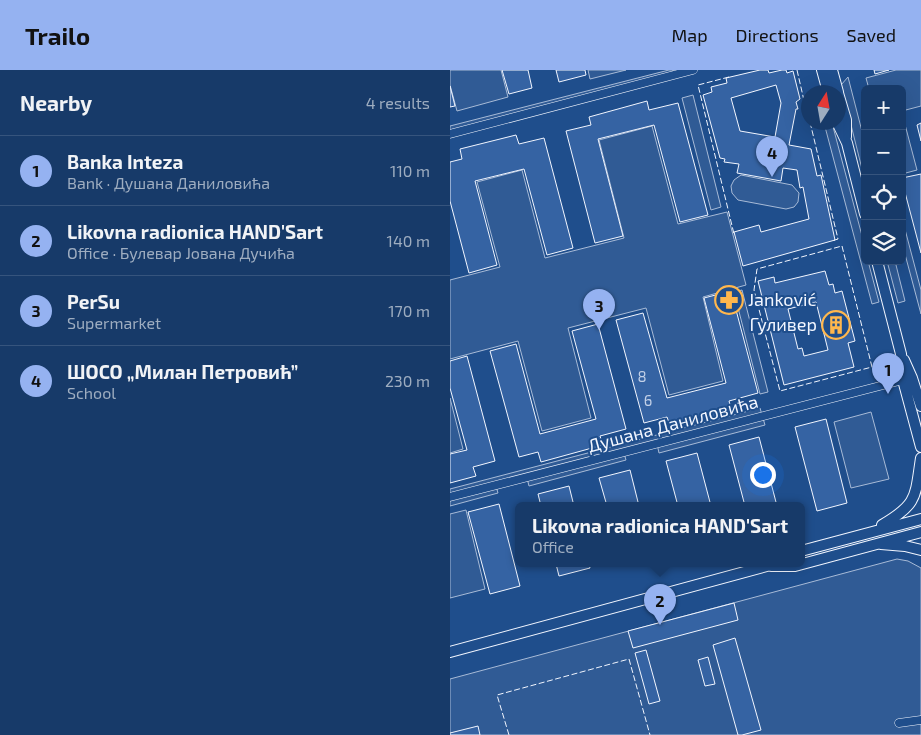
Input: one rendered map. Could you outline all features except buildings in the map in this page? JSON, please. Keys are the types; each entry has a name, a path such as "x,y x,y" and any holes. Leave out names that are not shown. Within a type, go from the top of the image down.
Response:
{"street":[{"path":"450,134 693,70"},
{"path":"822,70 826,85"},
{"path":"832,70 836,85"},
{"path":"846,120 847,143"},
{"path":"841,130 847,143 861,198"},
{"path":"878,265 901,354 903,380 921,447"},
{"path":"901,354 912,378 921,406"},
{"name":"Душана Даниловића","path":"450,497 903,380"},
{"path":"870,532 898,516 910,504 917,488 921,458"},
{"path":"805,550 921,519"},
{"path":"805,563 921,532"},
{"path":"873,544 905,546 921,550"},
{"path":"453,650 764,567"},
{"path":"899,723 921,720"}],"shaded area":[{"path":"450,70 501,70 508,97 457,111 450,85"},
{"path":"588,70 626,70 590,79"},
{"path":"673,70 674,77 450,135 450,126"},
{"path":"896,70 921,70 921,106 906,110 906,85 868,85 866,78"},
{"path":"848,77 861,127 861,165 846,105 846,85 841,85"},
{"path":"693,95 721,207 711,210 682,98"},
{"path":"652,126 678,224 727,212 746,285 703,297 723,381 669,395 646,308 568,328 591,418 542,431 518,341 450,359 450,280 500,267 477,182 522,170 545,258 624,238 599,140"},
{"path":"906,128 917,170 906,173"},
{"path":"826,130 834,130 861,232 861,263"},
{"path":"741,175 792,185 799,193 798,202 794,207 786,209 738,200 732,193 731,186 734,180"},
{"path":"906,233 921,290 921,314 906,258"},
{"path":"862,265 869,265 879,302 872,304"},
{"path":"888,265 896,265 905,301 898,303"},
{"path":"742,290 768,392 760,394 734,292"},
{"path":"450,398 463,449 450,453"},
{"path":"760,408 765,425 659,453 657,444 624,453 626,460 529,486 527,478 496,486 498,493 450,506 450,489"},
{"path":"871,412 889,479 851,488 834,422"},
{"path":"466,510 485,589 450,598 450,514"},
{"path":"897,559 908,561 921,568 921,735 450,735 450,679"}],"fence":[{"path":"797,70 801,87"},
{"path":"729,77 698,85 734,234"},
{"path":"812,130 838,239 832,241"},
{"path":"842,246 872,367 780,391 754,290 757,269 842,246"},
{"path":"509,735 497,695 629,659 650,735"}],"place":[{"name":"ШОСО „Милан Петровић”","path":"772,177"},
{"name":"Janković","path":"729,300"},
{"name":"Гуливер","path":"836,325"},
{"name":"PerSu","path":"599,330"},
{"name":"Banka Inteza","path":"888,394"},
{"name":"Likovna radionica HAND'Sart","path":"660,625"}]}
